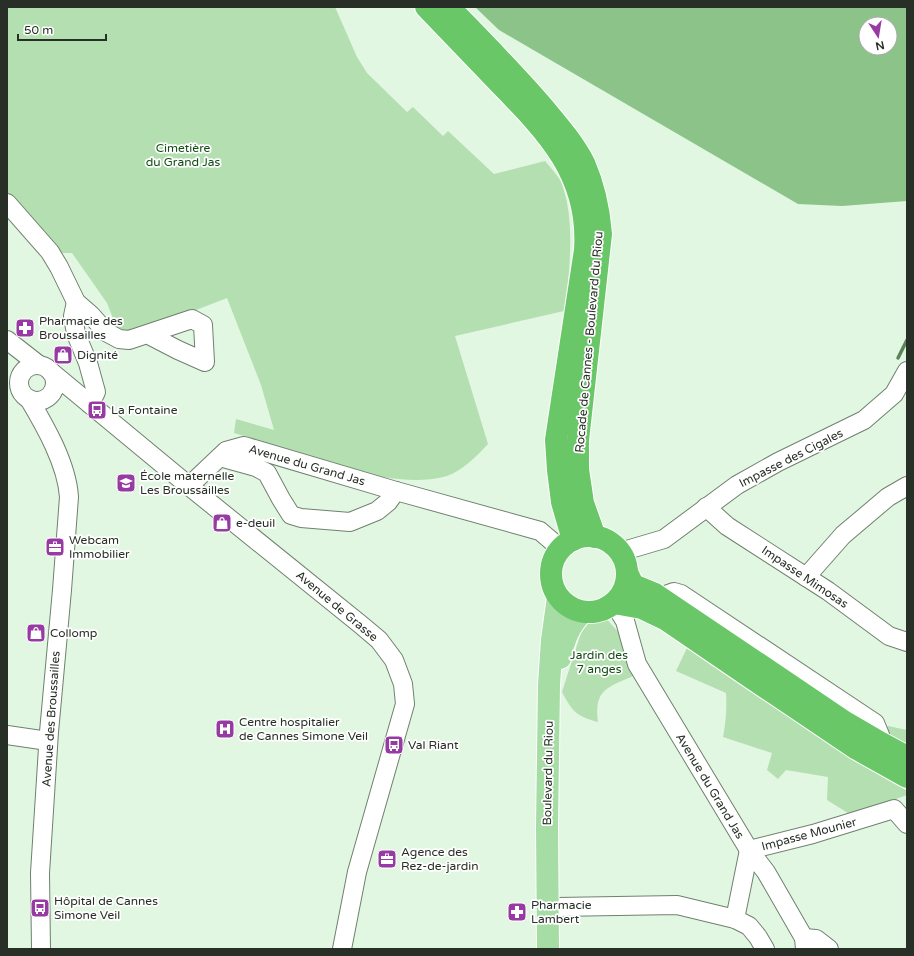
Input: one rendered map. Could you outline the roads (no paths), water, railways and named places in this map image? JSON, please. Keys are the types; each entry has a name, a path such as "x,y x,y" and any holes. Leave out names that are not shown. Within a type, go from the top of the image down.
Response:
{"highway":[{"name":"Rocade de Cannes - Boulevard du Riou","path":"426,7 538,123 557,148 569,168 578,191 585,226 585,250 556,440 566,546"},
{"name":"Rocade de Cannes - Boulevard du Riou","path":"449,7 513,73 569,139 584,164 594,190 601,234 578,436 578,469 583,503 595,537"},
{"path":"627,572 626,584 621,595 614,603 604,609 594,612 583,612 573,609 565,604 558,597 553,586 551,574 553,562 566,546 584,537 595,537 604,540 613,545 620,552 633,585 660,597 845,722 907,757"},
{"path":"614,603 642,608 665,619 857,749 907,777"}],"main road":[{"name":"Boulevard du Riou","path":"548,949 547,827 549,685 552,640 558,597"},
{"name":"Boulevard du Riou","path":"557,949 556,689 564,643 571,625 583,612"}],"street":[{"path":"7,203 50,252 76,302 91,315 106,332 119,339 129,340 147,334"},
{"path":"76,302 73,316 76,334 88,363 96,392 86,400"},
{"name":"Avenue de Grasse","path":"7,340 86,400 189,486 379,640 394,660 403,684 405,704 357,872 342,949"},
{"path":"7,350 18,368 20,376 19,386 21,392 42,396 54,380 44,368 33,365 20,376"},
{"name":"Impasse des Cigales","path":"620,552 664,539 737,485 778,462 864,420 894,394 907,371"},
{"name":"Avenue de Grasse","path":"42,396 67,392 86,400"},
{"name":"Avenue des Broussailles","path":"41,949 40,873 48,741 69,497 59,457 44,423 42,396"},
{"name":"Avenue du Grand Jas","path":"189,486 226,451 244,446 396,491 540,531 554,543 566,546"},
{"name":"Avenue du Grand Jas","path":"220,457 256,467 266,473 280,499 291,515 301,518 350,522 376,511 388,502 396,491"},
{"path":"806,577 843,535 888,497 907,486"},
{"name":"Impasse Mimosas","path":"706,507 727,526 828,591 889,636 907,642"},
{"name":"Avenue du Grand Jas","path":"614,603 625,621 637,664 749,850 766,872 805,944 816,939 829,949"},
{"path":"7,735 48,741"},
{"name":"Impasse Mounier","path":"735,919 749,850 813,834 894,809 907,824"},
{"path":"556,907 677,905 735,919 748,926 758,937 765,949"}],"waterway":[{"path":"898,358 907,340"}],"place":[{"name":"Pharmacie des Broussailles","path":"25,328"},
{"name":"Dignité","path":"63,355"},
{"name":"La Fontaine","path":"97,410"},
{"name":"École maternelle Les Broussailles","path":"126,483"},
{"name":"e-deuil","path":"222,523"},
{"name":"Webcam Immobilier","path":"55,547"},
{"name":"Collomp","path":"36,633"},
{"name":"Centre hospitalier de Cannes Simone Veil","path":"225,729"},
{"name":"Val Riant","path":"394,745"},
{"name":"Agence des Rez-de-jardin","path":"387,859"},
{"name":"Hôpital de Cannes Simone Veil","path":"40,908"},
{"name":"Pharmacie Lambert","path":"517,912"}],"park label":[{"name":"Cimetière du Grand Jas","path":"183,155"},
{"name":"Jardin des 7 anges","path":"599,662"}]}
